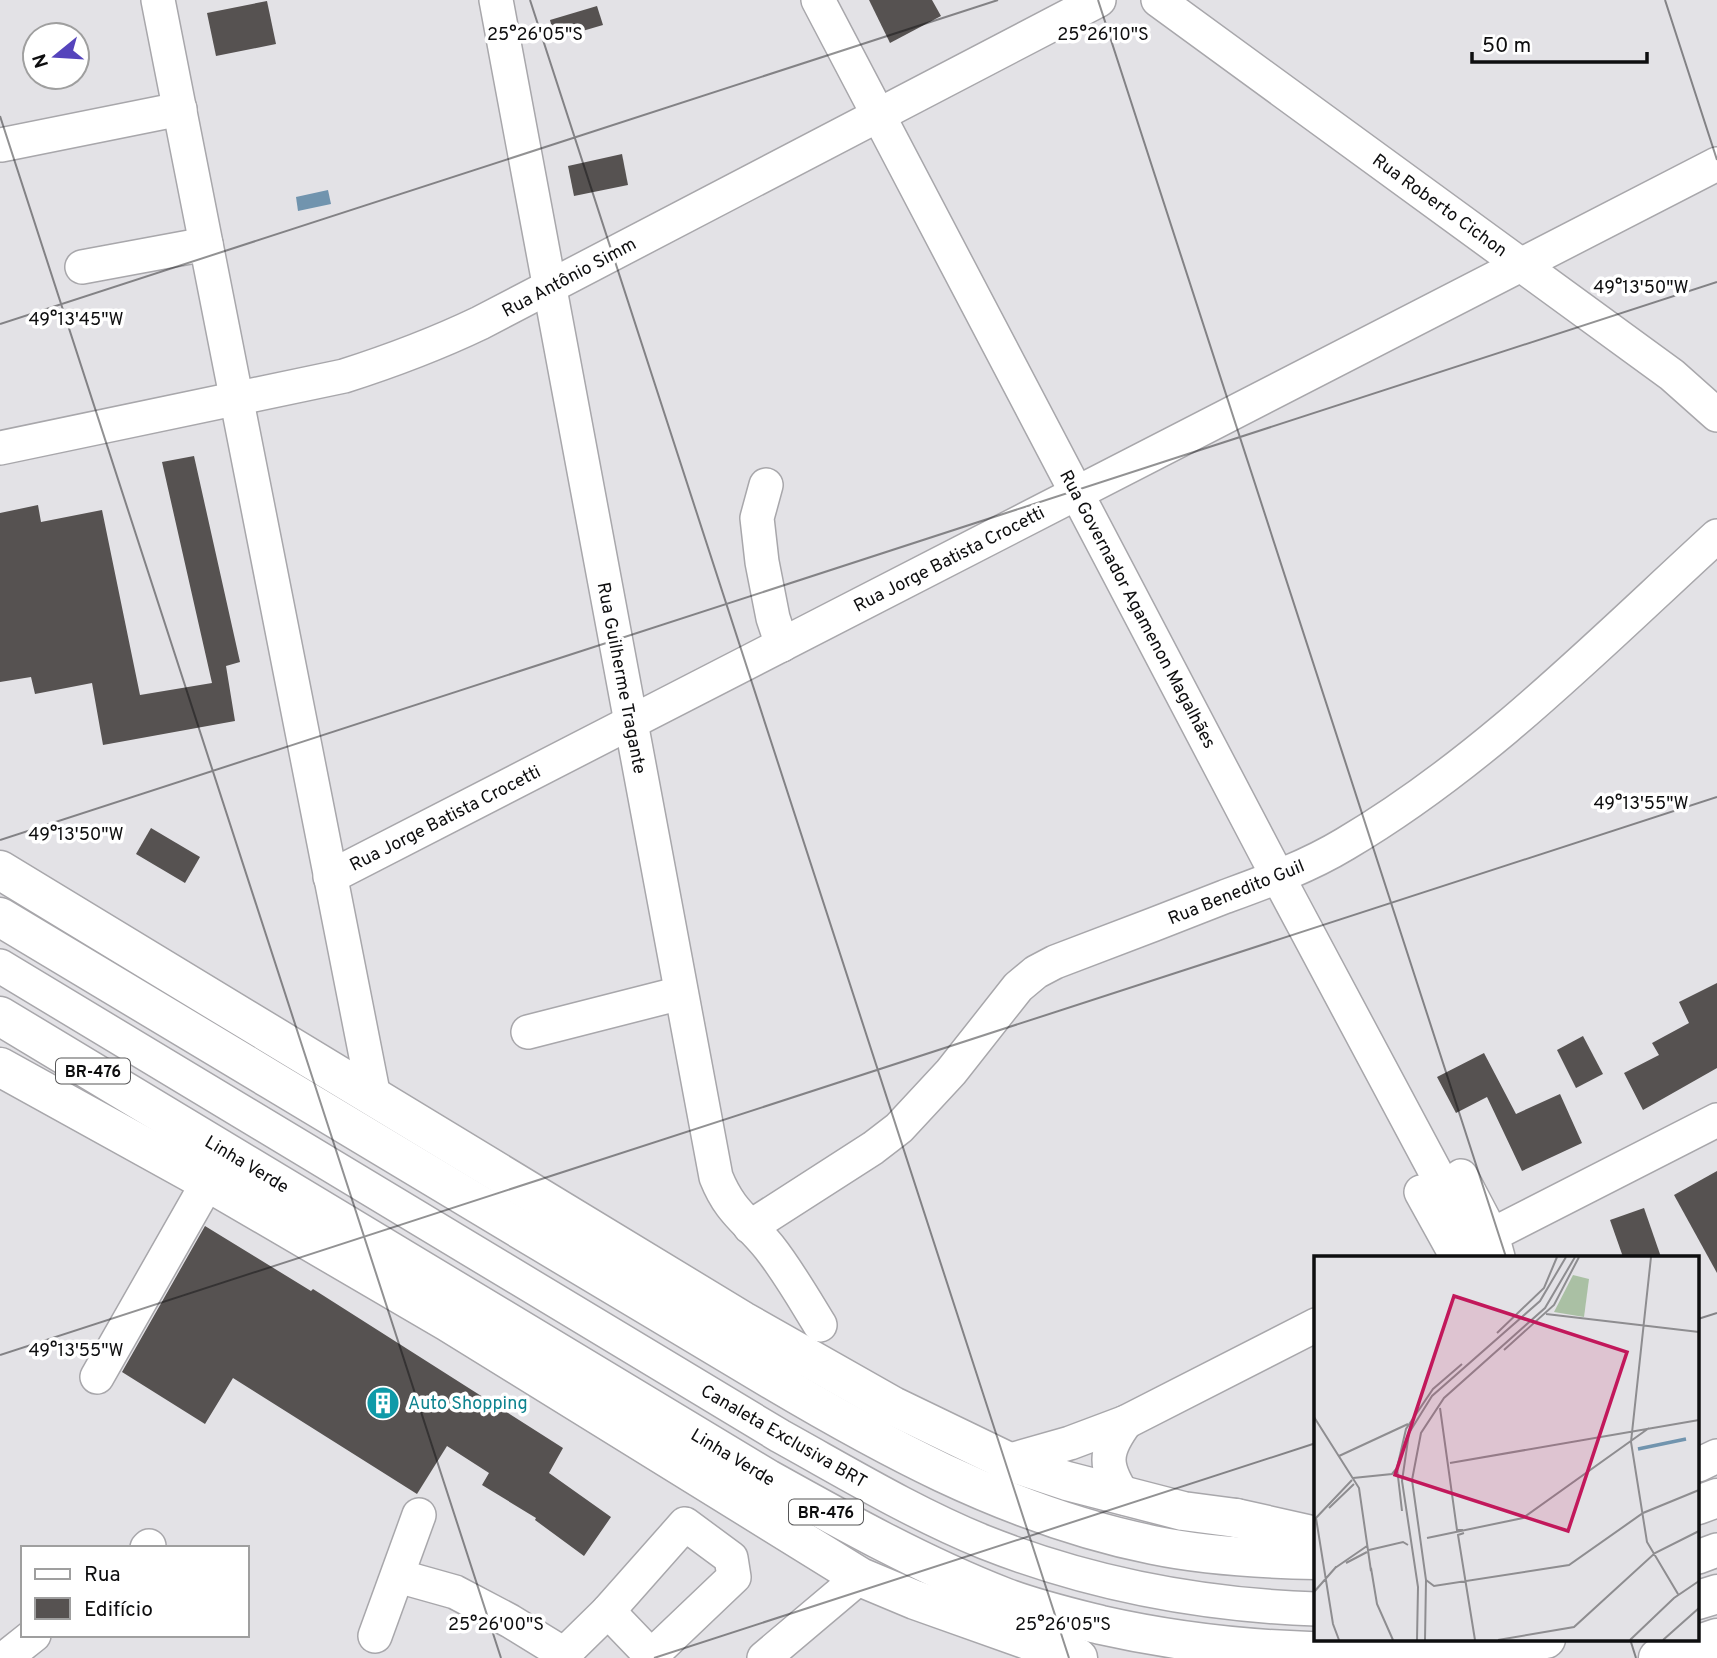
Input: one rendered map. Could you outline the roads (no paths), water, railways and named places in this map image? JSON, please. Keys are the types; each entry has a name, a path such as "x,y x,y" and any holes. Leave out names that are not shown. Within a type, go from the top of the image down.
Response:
{"main road":[{"path":"0,870 821,1366 893,1406 1007,1461 1125,1498 1314,1536"},
{"path":"0,917 842,1422 909,1458 1020,1507 1154,1546 1219,1555 1314,1560"},
{"name":"Linha Verde","path":"0,1016 789,1491 927,1565 1007,1598 1154,1638 1228,1650 1315,1656 1404,1655 1496,1647 1540,1640"},
{"path":"0,1048 100,1076"},
{"name":"Linha Verde","path":"0,1067 208,1182 448,1322 860,1577 1010,1645 1079,1658"},
{"path":"1700,1504 1717,1498"},
{"path":"1700,1600 1717,1594"},
{"path":"1658,1658 1717,1638"}],"street":[{"path":"158,0 374,1097"},
{"name":"Rua Guilherme Tragante","path":"496,0 716,1177 733,1210 779,1260 820,1325"},
{"name":"Rua Governador Agamenon Magalhães","path":"818,0 1459,1216"},
{"name":"Rua Antônio Simm","path":"0,448 344,376 393,361 451,337 550,287 1099,0"},
{"name":"Rua Roberto Cichon","path":"1158,0 1672,375 1717,415"},
{"path":"1,145 180,109"},
{"name":"Rua Jorge Batista Crocetti","path":"330,877 1717,163"},
{"path":"82,267 206,244"},
{"path":"765,485 757,518 758,529 773,618 782,645"},
{"name":"Rua Benedito Guil","path":"750,1227 899,1128 951,1072 1018,987 1037,972 1055,962 1278,877 1345,845 1465,762 1717,536"},
{"path":"1495,1246 1316,902 1278,877 1273,915 1453,1256 1495,1246 1717,1120"},
{"name":"Canaleta Exclusiva BRT","path":"0,967 780,1436 890,1497 982,1541 1063,1570 1166,1594 1267,1607 1314,1609"},
{"path":"528,1032 681,993"},
{"name":"Canaleta Exclusiva BRT","path":"186,1127 298,1144"},
{"path":"97,1377 208,1182"},
{"path":"1007,1461 1070,1443 1126,1422 1314,1326"},
{"path":"1125,1498 1112,1478 1108,1451 1126,1422"},
{"path":"1700,1464 1717,1456"},
{"path":"375,1636 419,1515"},
{"path":"1236,1518 1314,1517"},
{"path":"398,1576 455,1592 510,1621 562,1656 608,1611 685,1524 731,1558 734,1577 651,1657 608,1611"},
{"path":"1700,1556 1717,1550"},
{"path":"764,1658 860,1577"},
{"path":"5,1658 31,1637"},
{"path":"1714,1658 1717,1650"}],"water":[{"path":"328,190 331,204 298,211 296,197"}],"place":[{"name":"Auto Shopping","path":"383,1403"}]}
